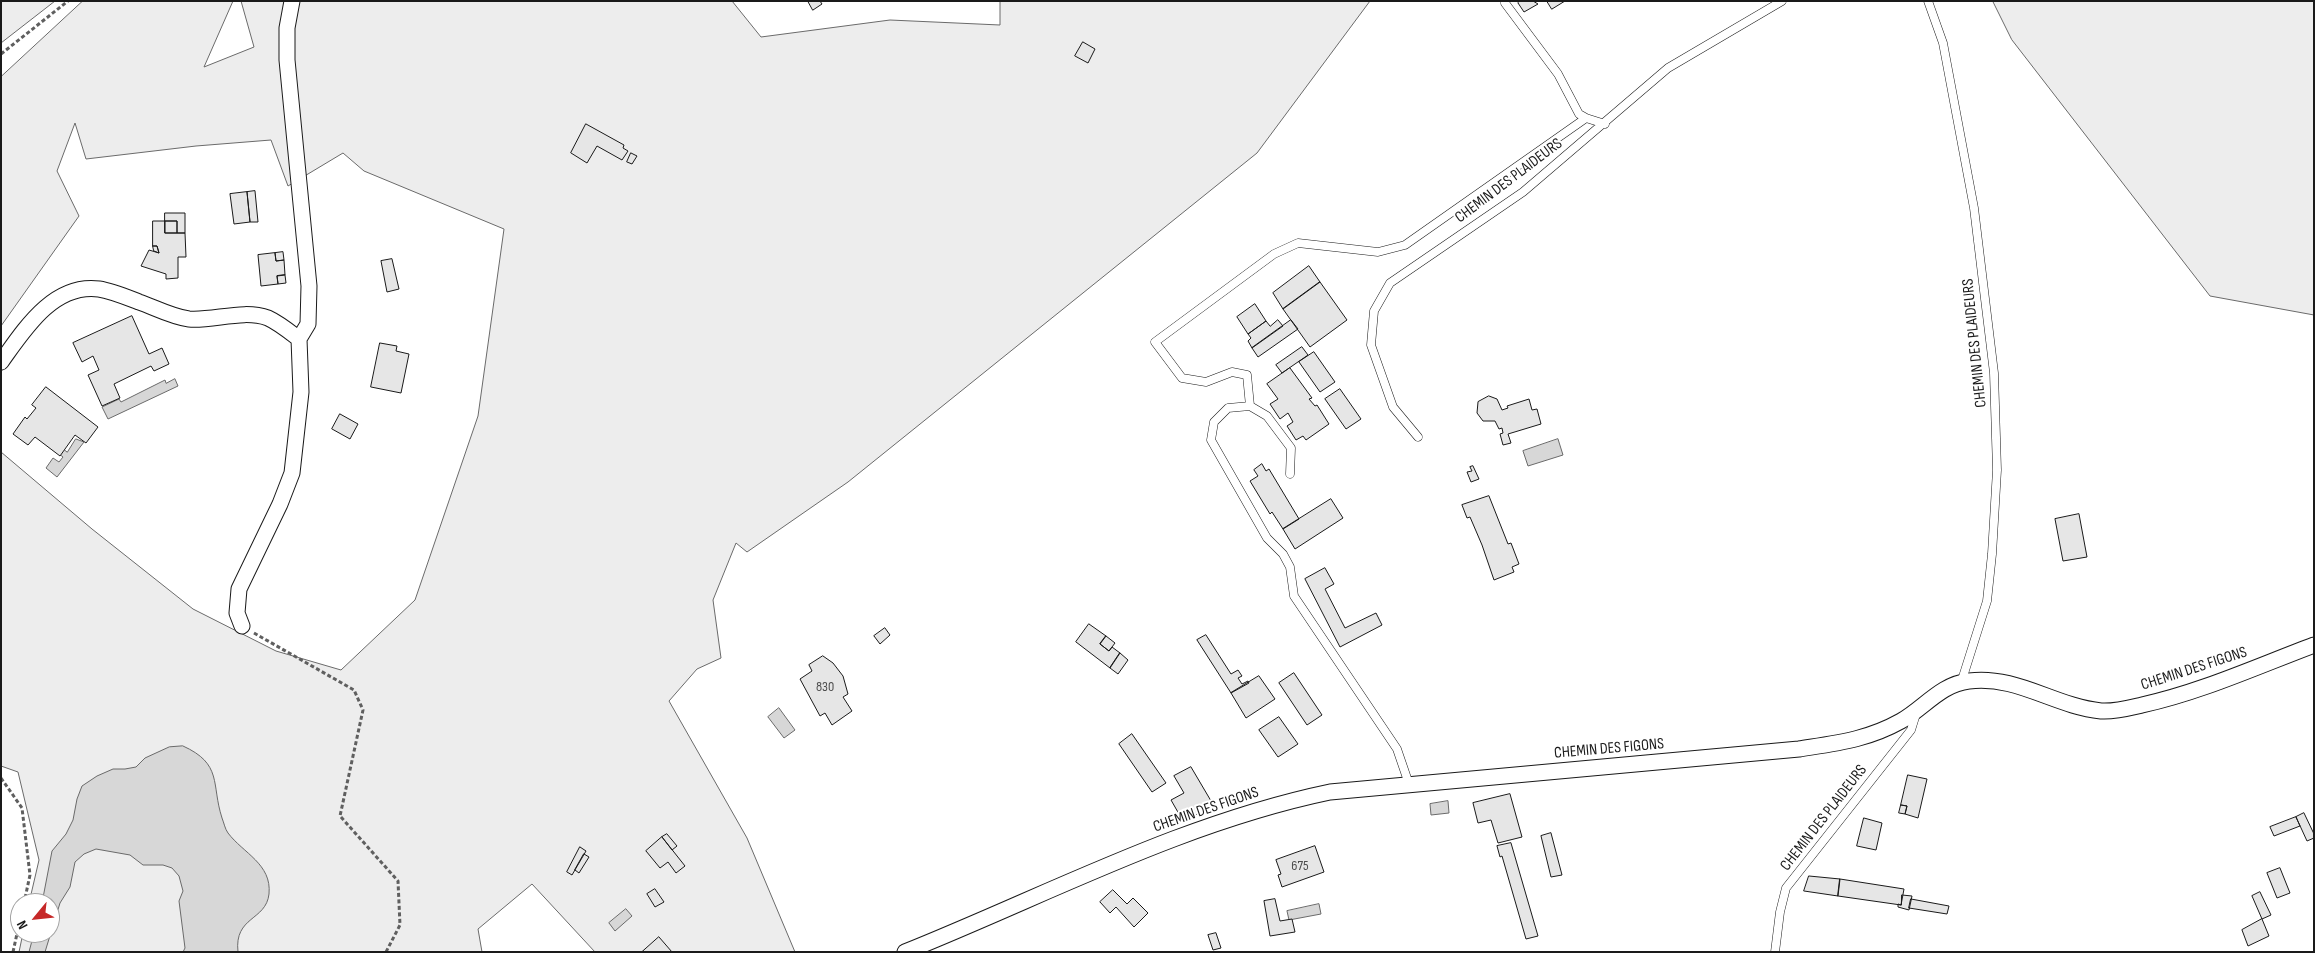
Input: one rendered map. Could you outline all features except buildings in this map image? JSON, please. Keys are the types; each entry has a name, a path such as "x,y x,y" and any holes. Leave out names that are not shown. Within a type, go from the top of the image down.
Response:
{"street":[{"path":"242,626 237,613 239,589 280,504 292,473 301,392 299,340 308,324 310,286 287,60 287,28 292,1"},
{"path":"1,362 29,323 51,302 68,293 83,289 98,289 116,294 187,318 250,315 268,318 299,340"},
{"name":"CHEMIN DES FIGONS","path":"905,952 1171,838 1223,820 1330,792 1799,749 1859,740 1902,721 1949,687 1968,681 2005,681 2075,706 2102,711 2121,710 2166,700 2314,645"}],"lane":[{"name":"CHEMIN DES PLAIDEURS","path":"1418,437 1393,407 1371,345 1374,311 1390,283 1523,192 1605,124 1668,68 1782,1"},
{"name":"CHEMIN DES PLAIDEURS","path":"1928,1 1943,43 1974,208 1994,373 1997,470 1987,601 1961,683"},
{"path":"1505,3 1558,74 1579,114 1605,124"},
{"path":"1250,406 1247,375 1232,372 1206,382 1182,378 1155,342 1274,254 1298,243 1378,252 1405,245 1586,118"},
{"path":"1290,474 1291,448 1267,416 1250,406 1228,408 1214,422 1211,440 1267,538 1290,567 1294,596 1397,749 1409,784"},
{"name":"CHEMIN DES PLAIDEURS","path":"1775,952 1780,912 1786,888 1911,730 1917,710"}],"path":[{"path":"1,54 68,1"},
{"path":"242,626 354,690 363,710 340,816 398,881 400,925 386,952"},
{"path":"1,778 22,808 30,875 26,893"}],"shaded area":[{"path":"1,1 55,1 1,43"},
{"path":"83,1 233,1 204,67 254,47 241,1 732,1 761,37 890,20 1000,25 1000,1 1370,1 1257,153 848,482 747,552 736,543 713,600 721,658 697,669 669,701 747,838 795,952 595,952 532,884 478,929 482,952 19,952 21,943 60,943 60,893 31,893 39,860 18,772 1,766 1,452 92,529 193,609 276,651 341,670 415,600 478,416 504,229 364,171 343,153 288,186 271,140 196,146 86,159 75,123 57,171 79,216 1,326 1,77"},
{"path":"1993,1 2314,1 2314,315 2210,296 2012,40"},
{"path":"175,379 178,386 108,419 102,407 119,399 121,402 165,380 166,383"},
{"path":"76,439 84,442 57,477 46,468 53,458 59,462 63,457 58,453 62,448 67,452"},
{"path":"1558,439 1563,455 1528,466 1523,451"},
{"path":"779,708 795,730 784,738 768,717"},
{"path":"183,746 204,760 213,776 226,830 255,860 266,875 269,884 267,903 245,925 238,940 238,952 183,952 185,948 179,901 183,891 179,876 172,868 163,865 143,865 130,855 96,849 84,854 75,862 70,887 60,903 60,893 44,893 52,851 66,834 73,820 77,799 82,786 97,776 113,769 136,767 145,758 169,747"},
{"path":"1448,801 1449,813 1431,815 1430,804"},
{"path":"1319,904 1321,914 1289,920 1287,911"},
{"path":"626,909 632,916 615,931 609,923"},
{"path":"31,943 48,943 45,952 29,952"}]}
